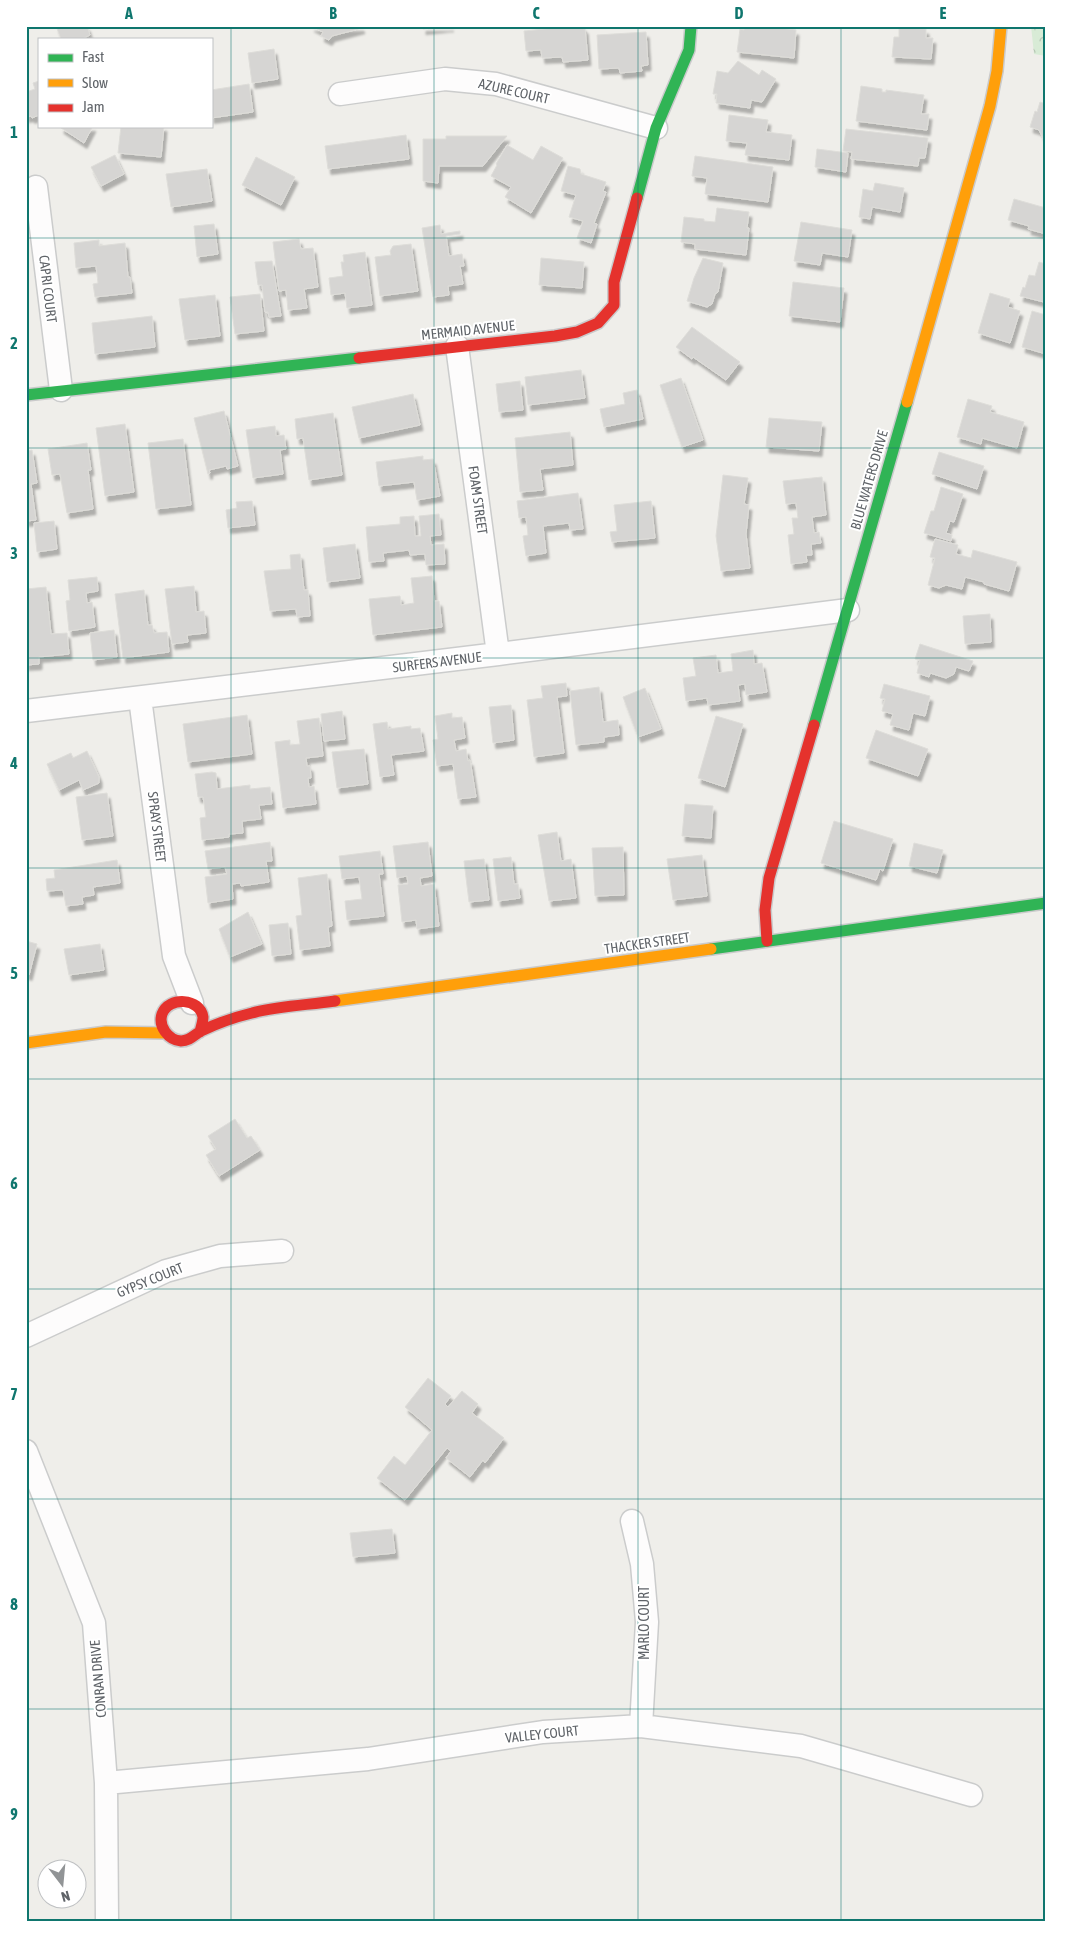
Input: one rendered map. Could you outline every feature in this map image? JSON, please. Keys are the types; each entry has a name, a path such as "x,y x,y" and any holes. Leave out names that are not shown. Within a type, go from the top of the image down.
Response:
{"street":[{"name":"MERMAID AVENUE","path":"26,395 555,336 577,332 598,323 614,305 614,282 656,128 689,50 691,26"},
{"name":"BLUE WATERS DRIVE","path":"766,941 765,895 848,610 990,106 997,72 1001,26"},
{"name":"AZURE COURT","path":"340,94 445,79 479,82 496,84 656,128"},
{"name":"CAPRI COURT","path":"36,187 61,390"},
{"name":"FOAM STREET","path":"457,346 498,654"},
{"name":"SURFERS AVENUE","path":"26,711 848,610"},
{"name":"SPRAY STREET","path":"140,698 174,956 195,1004"},
{"name":"THACKER STREET","path":"200,1032 252,1013 1046,903"},
{"name":"SPRAY STREET","path":"160,1011 174,956"},
{"path":"179,1001 195,1004 202,1016 203,1022 200,1032 194,1038 186,1041 179,1042 171,1039 161,1022 160,1011 179,1001"},
{"name":"THACKER STREET","path":"195,1004 252,1013"},
{"path":"106,1032 131,1022"},
{"path":"26,1044 106,1032 166,1033"},
{"name":"GYPSY COURT","path":"26,1336 166,1271 220,1256 282,1251"},
{"name":"CONRAN DRIVE","path":"26,1451 94,1623 106,1783 106,1921"},
{"name":"MARLO COURT","path":"632,1521 642,1564 647,1622 641,1726"},
{"name":"VALLEY COURT","path":"106,1783 368,1759 543,1732 641,1726 801,1746 971,1796"}],"green space":[{"path":"1031,26 1046,26 1046,56 1034,54"}],"building":[{"path":"56,26 87,26 90,35 84,38 61,38"},
{"path":"311,26 361,26 362,28 332,36 329,40 321,36 323,32"},
{"path":"423,26 451,26 423,29"},
{"path":"555,26 583,26 583,29 585,28 588,60 563,62 562,57 542,58 541,50 526,51 524,31 555,28"},
{"path":"744,26 765,26 796,30 794,58 737,52 740,29 744,30"},
{"path":"899,28 926,29 926,38 933,38 931,59 892,57 894,37 899,37"},
{"path":"646,32 648,65 641,66 642,71 620,73 619,68 599,69 597,35"},
{"path":"274,49 278,79 252,83 248,53"},
{"path":"738,61 759,75 762,70 776,79 762,102 751,100 750,108 716,103 717,94 713,94 717,71 728,73"},
{"path":"38,81 38,115 32,118 31,116 26,117 26,92 35,89 33,83"},
{"path":"249,84 253,112 212,118 212,90"},
{"path":"861,86 882,89 882,92 886,92 886,90 924,95 921,114 929,114 927,130 856,121"},
{"path":"1040,102 1046,104 1045,142 1039,130 1030,127"},
{"path":"729,115 768,120 766,132 792,135 789,160 745,155 747,143 726,141"},
{"path":"61,128 92,128 84,143"},
{"path":"121,128 164,128 161,157 118,153"},
{"path":"846,129 928,138 925,158 919,158 918,166 851,159 852,152 843,151"},
{"path":"406,135 409,159 328,169 325,146"},
{"path":"446,136 507,136 483,166 439,166 438,183 423,181 423,139 446,139"},
{"path":"507,145 533,160 541,146 563,158 531,213 505,197 511,187 491,176"},
{"path":"817,149 848,153 846,172 815,167"},
{"path":"115,155 124,174 101,186 91,167"},
{"path":"695,156 773,167 768,202 705,194 707,178 692,176"},
{"path":"256,157 295,177 281,205 242,185"},
{"path":"568,166 580,169 581,174 606,182 603,191 606,192 594,223 597,224 591,243 577,238 583,221 569,217 576,195 561,191"},
{"path":"207,169 212,201 171,207 166,174"},
{"path":"875,183 904,188 900,212 872,207 870,219 859,217 863,189 873,191"},
{"path":"1014,199 1046,208 1046,234 1028,229 1029,226 1008,220"},
{"path":"717,208 749,212 746,255 695,249 695,244 681,242 684,217 715,222"},
{"path":"801,222 852,230 848,257 822,253 820,265 794,261"},
{"path":"214,224 218,254 197,257 194,226"},
{"path":"440,225 441,234 460,231 460,234 446,236 449,256 462,254 464,266 460,266 463,284 448,286 449,295 433,297 422,228"},
{"path":"299,239 301,249 313,248 318,287 304,289 307,308 288,310 286,290 279,291 273,242"},
{"path":"99,240 99,246 125,243 128,277 130,277 132,293 95,297 93,284 98,283 96,266 76,268 74,243"},
{"path":"411,244 418,291 380,296 375,257 391,255 390,251 393,246"},
{"path":"365,252 372,305 347,308 345,293 331,295 329,278 343,276 341,262 344,262 343,255"},
{"path":"541,258 584,262 582,288 539,285"},
{"path":"703,258 723,263 718,292 715,294 712,304 707,307 687,301"},
{"path":"272,261 281,316 269,317 268,312 265,312 262,285 258,285 255,262"},
{"path":"1039,262 1046,264 1046,296 1044,302 1020,296 1029,275 1035,276"},
{"path":"793,282 844,288 840,322 789,316"},
{"path":"990,293 1010,299 1008,307 1020,311 1010,343 978,333"},
{"path":"260,294 264,331 235,334 230,297"},
{"path":"215,295 220,336 185,340 179,299"},
{"path":"1032,311 1046,315 1046,354 1022,347"},
{"path":"152,316 155,347 95,354 92,323"},
{"path":"692,327 740,362 726,380 676,347"},
{"path":"581,370 585,398 528,405 525,377"},
{"path":"681,378 703,440 682,447 660,385"},
{"path":"520,381 523,410 499,412 496,384"},
{"path":"637,390 643,419 604,427 600,409 625,404 623,393"},
{"path":"413,394 420,425 359,438 352,407"},
{"path":"968,399 992,406 990,412 1024,422 1017,448 982,438 981,444 957,437"},
{"path":"224,411 238,466 227,469 226,466 209,470 210,473 208,474 194,418"},
{"path":"333,413 342,475 309,480 303,438 297,439 295,419"},
{"path":"769,418 822,422 819,451 766,447"},
{"path":"125,424 134,492 105,496 96,428"},
{"path":"275,426 276,436 284,435 286,449 280,450 283,474 253,478 246,430"},
{"path":"570,432 573,465 540,469 543,490 520,492 515,438"},
{"path":"183,439 191,505 156,509 148,443"},
{"path":"87,443 91,470 88,470 93,509 67,513 60,474 52,475 48,449"},
{"path":"32,450 37,483 31,484 36,520 26,521 26,451"},
{"path":"939,452 984,466 977,489 932,474"},
{"path":"423,456 423,460 433,459 440,496 417,500 414,482 379,486 376,462"},
{"path":"723,475 748,478 744,504 749,505 746,534 750,568 721,571 716,536"},
{"path":"822,477 826,515 812,517 814,533 819,532 821,543 811,544 812,555 806,555 807,562 791,564 788,535 794,534 792,518 798,518 796,503 786,504 783,481"},
{"path":"941,487 963,494 954,522 950,521 946,533 952,535 951,541 924,533 931,511 934,511"},
{"path":"578,493 583,529 570,530 569,523 543,526 546,553 526,556 523,536 528,535 526,517 519,518 517,501"},
{"path":"252,501 255,525 228,528 226,510 237,508 236,502"},
{"path":"651,501 655,538 612,542 610,532 617,531 614,505"},
{"path":"439,514 441,535 430,536 431,545 444,544 445,564 426,565 425,554 410,555 409,550 383,553 384,561 369,562 366,527 400,524 400,517 414,516 415,536 421,536 419,516"},
{"path":"54,521 57,549 37,552 34,523"},
{"path":"935,539 958,545 956,554 971,558 973,550 1017,562 1009,591 965,577 962,589 946,585 939,588 928,585 935,558 930,557"},
{"path":"355,544 360,578 327,582 323,548"},
{"path":"300,554 304,590 308,590 310,616 297,617 296,609 270,611 264,571 291,569 290,555"},
{"path":"432,576 434,601 439,601 442,627 373,635 369,599 400,596 401,605 414,603 411,578"},
{"path":"97,577 98,591 86,593 87,603 92,602 95,627 69,631 66,601 70,600 68,580"},
{"path":"194,586 196,612 204,611 206,633 187,635 188,642 172,644 165,589"},
{"path":"46,587 51,634 67,633 69,654 39,657 39,664 26,665 26,589"},
{"path":"144,590 148,625 152,625 154,633 167,632 169,652 123,658 115,594"},
{"path":"990,614 991,642 965,644 963,616"},
{"path":"114,630 117,657 93,660 90,633"},
{"path":"920,644 973,661 969,671 956,667 954,674 946,678 930,673 929,677 917,673 920,660 915,659"},
{"path":"753,650 754,664 762,663 767,692 746,695 745,684 738,685 740,701 708,705 707,698 686,701 683,678 696,676 693,658 716,655 718,673 733,671 731,654"},
{"path":"566,683 567,696 557,697 564,753 534,757 527,700 543,698 541,686"},
{"path":"884,684 930,696 925,716 913,713 909,730 890,725 893,714 882,711 885,699 880,698"},
{"path":"599,687 603,722 618,720 619,735 604,737 604,742 576,745 570,691"},
{"path":"645,688 661,729 638,737 623,697"},
{"path":"511,705 514,740 493,743 489,707"},
{"path":"342,711 345,739 324,741 321,714"},
{"path":"452,713 452,718 462,717 465,738 454,740 456,751 466,749 468,761 470,760 476,797 458,799 453,764 437,766 433,740 438,739 435,716"},
{"path":"247,715 252,754 188,762 183,724"},
{"path":"716,716 743,724 725,787 698,778"},
{"path":"319,718 323,756 306,758 307,766 310,766 311,778 308,778 309,787 314,786 316,804 283,808 275,742 290,740 290,745 300,744 297,721"},
{"path":"387,722 388,729 411,726 411,729 420,728 424,751 391,755 394,775 380,777 373,724"},
{"path":"876,730 928,749 918,776 866,758"},
{"path":"364,749 368,784 337,788 332,752"},
{"path":"87,751 99,777 99,783 83,790 79,780 59,790 47,764 71,753 73,758"},
{"path":"216,773 217,789 250,785 250,789 270,787 272,804 259,805 261,819 242,821 243,833 229,834 229,837 202,840 200,818 206,817 203,797 198,797 195,774"},
{"path":"107,793 113,836 82,840 76,797"},
{"path":"685,804 713,806 711,838 682,836"},
{"path":"834,821 893,839 883,871 880,869 876,880 821,863"},
{"path":"557,832 561,861 571,859 576,898 549,901 538,835"},
{"path":"270,842 272,861 266,861 269,882 241,886 240,883 232,884 233,899 208,903 205,877 227,874 225,867 208,869 205,851"},
{"path":"428,842 432,876 420,878 421,886 434,884 439,926 417,929 416,920 402,922 398,885 408,884 407,876 397,878 393,846"},
{"path":"914,843 943,850 937,873 909,866"},
{"path":"623,847 624,895 595,896 592,848"},
{"path":"380,851 383,874 379,874 384,916 347,920 345,901 362,899 359,877 342,879 339,856"},
{"path":"702,855 707,896 673,900 667,859"},
{"path":"511,857 514,884 518,884 520,898 498,901 493,859"},
{"path":"484,859 489,900 469,902 464,861"},
{"path":"117,860 120,883 93,887 94,895 82,897 83,904 66,906 63,890 47,891 46,879 55,878 54,870"},
{"path":"327,874 332,926 328,927 330,946 300,950 296,916 302,915 298,878"},
{"path":"248,912 262,944 230,957 219,929"},
{"path":"288,923 291,954 272,956 269,925"},
{"path":"26,941 37,944 29,975 26,974"},
{"path":"100,944 104,970 69,975 64,949"},
{"path":"235,1119 247,1138 251,1136 260,1150 219,1176 206,1155 216,1149 208,1136"},
{"path":"428,1378 451,1396 445,1404 448,1407 462,1391 478,1404 472,1413 504,1438 485,1463 483,1460 470,1477 446,1458 451,1451 447,1448 405,1500 377,1478 394,1456 405,1465 432,1430 405,1407"},
{"path":"392,1529 395,1553 353,1557 350,1533"}],"traffic: fast":[{"path":"637,198 656,128 689,50 691,26"},
{"path":"26,395 359,358"},
{"path":"814,725 907,402"},
{"path":"711,949 1046,903"}],"traffic: slow":[{"path":"907,402 990,106 997,71 1001,26"},
{"path":"335,1001 711,949"},
{"path":"26,1043 106,1032 165,1033"}],"traffic: jam":[{"path":"359,358 555,336 577,332 598,323 614,305 614,282 637,198"},
{"path":"767,941 765,910 769,878 814,725"},
{"path":"200,1032 200,1030 203,1017 201,1011 191,1003 177,1002 171,1004 162,1014 161,1023 165,1032 176,1040 184,1041 192,1038 198,1033 201,1031 246,1015 272,1009 335,1001"}]}
